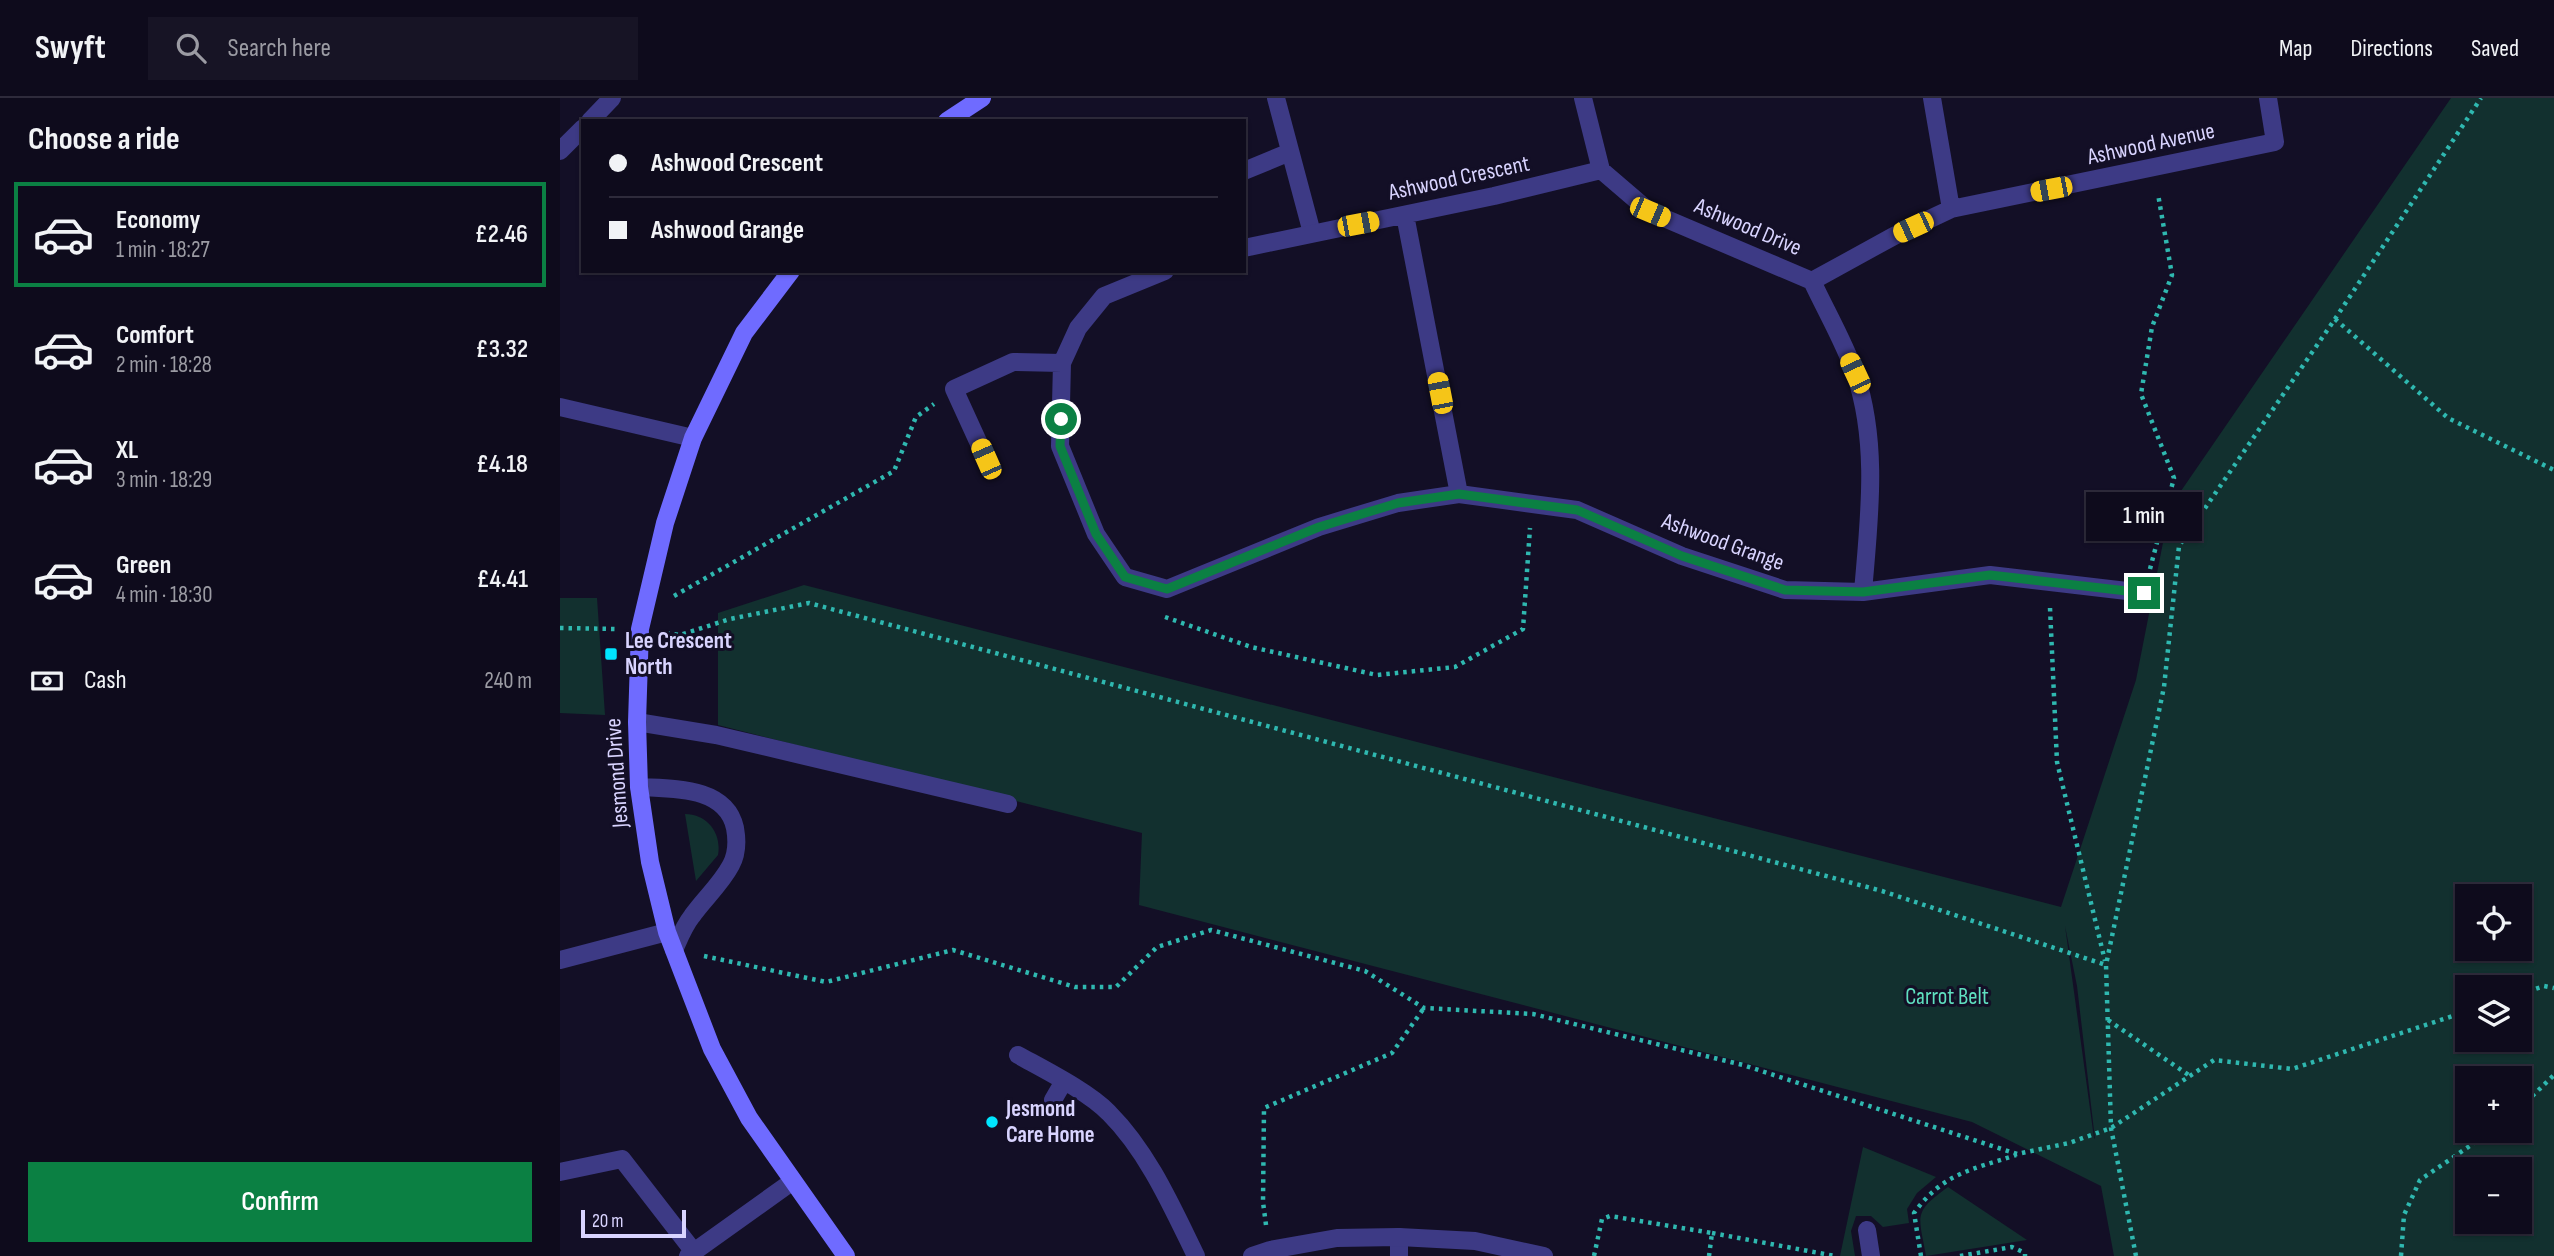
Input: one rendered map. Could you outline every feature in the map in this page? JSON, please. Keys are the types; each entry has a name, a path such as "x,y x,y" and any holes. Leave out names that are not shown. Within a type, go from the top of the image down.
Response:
{"street":[{"path":"592,119 612,98"},
{"path":"950,119 982,98"},
{"path":"1276,98 1312,233"},
{"path":"1583,98 1601,170"},
{"path":"1932,98 1951,209"},
{"name":"Ashwood Avenue","path":"1812,281 1894,236 1951,209 2275,142 2267,98"},
{"path":"560,151 581,130"},
{"path":"1246,170 1290,152"},
{"name":"Ashwood Crescent","path":"1246,248 1405,215 1601,170"},
{"name":"Ashwood Drive","path":"1601,170 1650,212 1812,281 1855,373 1868,431 1871,493 1863,592"},
{"path":"1405,215 1459,494"},
{"name":"Jesmond Drive","path":"789,273 744,333 693,438 665,523 641,621 637,722 639,788 650,862 667,932 712,1049 749,1118 846,1256"},
{"path":"1156,587 1125,577 1096,534 1060,446 1062,363 1078,328 1104,296 1160,273"},
{"path":"986,459 954,389 1013,362 1062,363"},
{"path":"560,407 693,438"},
{"name":"Ashwood Grange","path":"1156,587 1167,589 1319,527 1398,503 1459,494 1577,510 1682,556 1785,590 1863,592 1990,575 2144,593"},
{"path":"637,722 716,735 1008,804"},
{"path":"639,788 679,789 701,794 722,803 733,820 737,839 733,862 690,918 674,950"},
{"path":"560,960 667,932"},
{"path":"1018,1055 1109,1112 1154,1172 1196,1256"},
{"path":"1053,1100 1064,1082"},
{"path":"560,1172 622,1158 691,1254 793,1181"},
{"path":"1867,1230 1871,1256"},
{"path":"1399,1237 1399,1256"},
{"path":"1252,1256 1270,1250 1337,1238 1399,1237 1475,1241 1544,1256"}],"path":[{"path":"2106,965 2164,687 2179,546 2335,319 2481,98"},
{"path":"2144,593 2174,478 2141,394 2152,327 2172,275 2153,166"},
{"path":"2335,319 2448,418 2554,470"},
{"path":"641,621 894,471 916,417 954,389"},
{"path":"1156,587 1161,615 1251,647 1377,676 1455,667 1523,629 1532,503"},
{"path":"2049,580 2057,762 2106,965 2111,1128 2136,1256"},
{"path":"560,628 641,621 680,635 730,620 808,603 1882,891 2106,965"},
{"path":"674,950 826,982 953,950 1075,987 1116,987 1157,947 1211,930 1365,971 1424,1008 1533,1014 1743,1065 2017,1154"},
{"path":"2532,990 2544,986 2554,988"},
{"path":"1270,1250 1263,1202 1264,1108 1392,1054 1424,1008"},
{"path":"1921,1256 1914,1213 1927,1195 1950,1177 2017,1154 2068,1143 2111,1128 2214,1060 2292,1069 2455,1015"},
{"path":"2108,1019 2191,1076"},
{"path":"2532,1096 2554,1075"},
{"path":"2401,1256 2404,1215 2420,1180 2474,1143"},
{"path":"1594,1256 1602,1219 1610,1216 1835,1256"},
{"path":"1709,1256 1712,1233"},
{"path":"1960,1256 2012,1247 2025,1253 2025,1256"}],"green space":[{"name":"Carrot Belt","path":"2451,98 2554,98 2554,1256 2114,1256 2101,1186 1972,1122 1139,905 1142,833 718,725 718,613 804,585 2061,907 2136,680 2170,507","holes":["2065,926 2077,986 2095,1139 2094,1138"]},
{"path":"560,598 597,598 605,715 560,713"},
{"path":"685,814 706,821 718,839 718,855 696,881"},
{"path":"1863,1147 1936,1177 1917,1193 1907,1209 1909,1223 1883,1227 1871,1216 1856,1216 1851,1231 1855,1256 1840,1256"},
{"path":"1948,1187 2027,1240 1926,1256 1920,1223 1923,1209"}],"place":[{"name":"Lee Crescent North","path":"611,654"},
{"name":"Jesmond Care Home","path":"992,1122"}],"route":[{"path":"1061,419 1060,446 1096,534 1125,577 1167,589 1319,527 1398,503 1459,494 1577,510 1682,556 1785,590 1863,592 1990,575 2144,593"}]}
